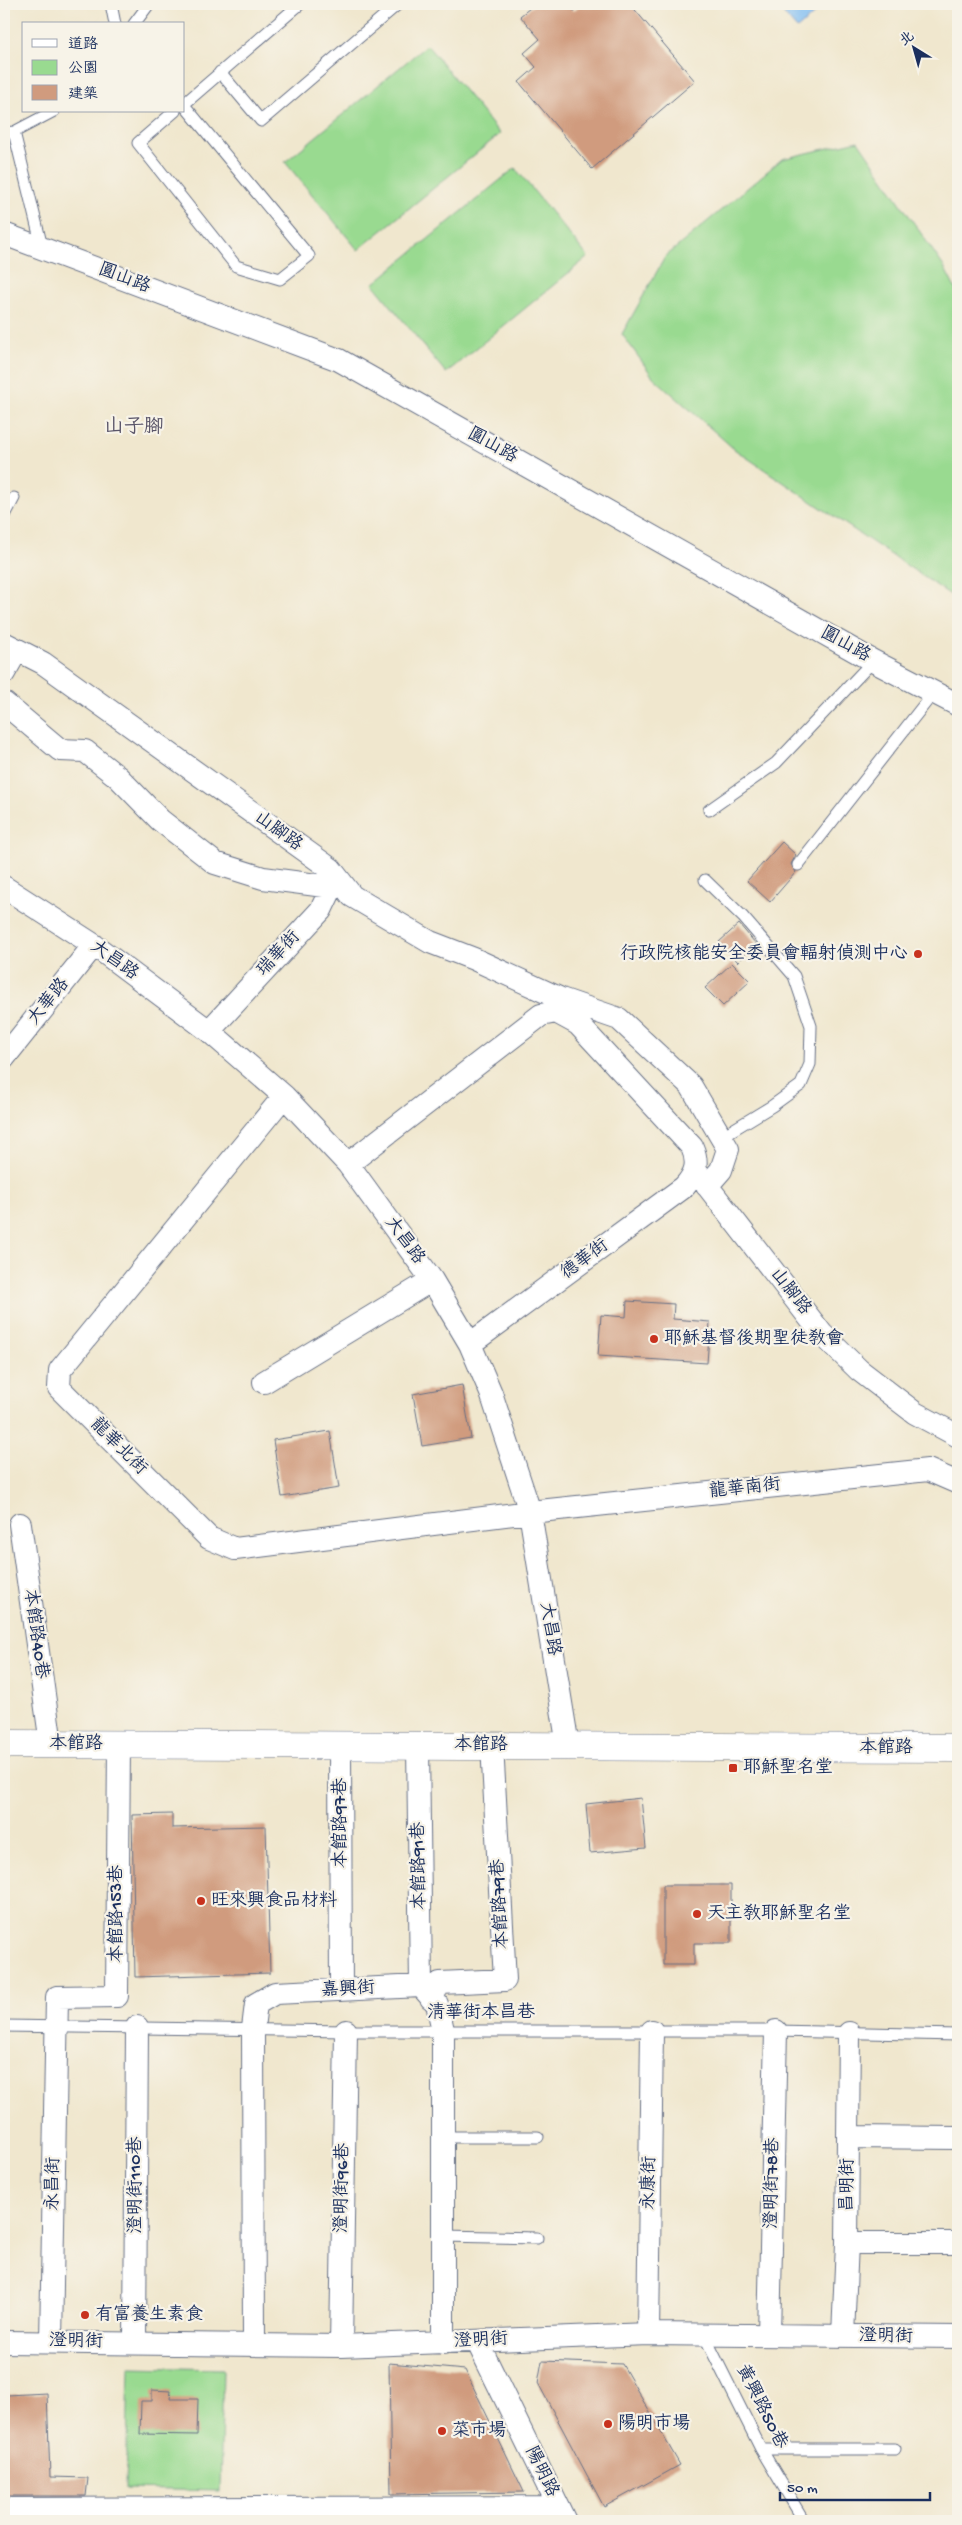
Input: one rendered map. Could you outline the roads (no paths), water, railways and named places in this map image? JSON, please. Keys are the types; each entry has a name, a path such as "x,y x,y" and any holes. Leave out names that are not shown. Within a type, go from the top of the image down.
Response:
{"street":[{"name":"圓山路","path":"4,234 339,360 873,661 958,705"},
{"path":"4,673 10,647"},
{"name":"山腳路","path":"10,647 43,663 331,878 352,896 430,942 474,959 561,999 619,1020 691,1086 728,1149 721,1170 701,1178"},
{"path":"4,703 60,750 85,751 118,777 160,820 215,863 263,878 331,878"},
{"name":"瑞華街","path":"209,1031 321,910 331,878"},
{"name":"大昌路","path":"4,887 94,945 209,1031 284,1096 348,1164 432,1280 470,1344 492,1393 530,1512 568,1746"},
{"name":"大華路","path":"4,1058 94,945"},
{"name":"山腳路","path":"561,999 578,1024 692,1147 701,1178 822,1334 859,1370 915,1413 958,1436"},
{"path":"348,1164 541,1015 556,1012 578,1024"},
{"name":"龍華北街","path":"284,1096 60,1370 59,1388 208,1538 235,1549 530,1512"},
{"name":"德華街","path":"470,1344 684,1187 701,1178"},
{"path":"264,1382 432,1280"},
{"name":"龍華南街","path":"530,1512 928,1470 958,1483"},
{"name":"本館路40巷","path":"20,1524 51,1744"},
{"name":"本館路153巷","path":"56,2026 57,1997 117,1996 119,1743"},
{"name":"本館路","path":"4,1744 958,1748"},
{"name":"本館路97巷","path":"340,1745 341,1990"},
{"name":"本館路91巷","path":"418,1745 426,1992"},
{"name":"本館路79巷","path":"426,1992 440,1983 504,1980 492,1745"},
{"name":"嘉興街","path":"254,2344 253,2028 256,2004 276,1993 341,1990 426,1992"},
{"path":"426,1992 437,2004 443,2030 443,2343"},
{"name":"永昌街","path":"51,2342 56,2026"},
{"name":"澄明街110巷","path":"135,2343 137,2027"},
{"name":"澄明街96巷","path":"340,2346 346,2031"},
{"name":"永康街","path":"648,2334 652,2031"},
{"name":"澄明街78巷","path":"769,2335 776,2031"},
{"name":"昌明街","path":"844,2336 849,2033"},
{"path":"848,2137 958,2138"},
{"path":"847,2242 958,2243"},
{"name":"澄明街","path":"4,2342 340,2346 648,2334 958,2338"},
{"name":"陽明路","path":"477,2341 562,2514"},
{"path":"4,2509 207,2515 562,2514"}],"lane":[{"path":"111,4 115,22"},
{"path":"136,22 149,4"},
{"path":"185,103 300,4"},
{"path":"220,72 261,121 398,4"},
{"path":"174,112 138,143 236,266 280,279 309,256 185,105"},
{"path":"42,248 9,132 52,112"},
{"path":"4,517 14,498"},
{"path":"709,810 776,763 873,661"},
{"path":"798,865 934,692"},
{"path":"705,880 743,917 794,976 811,1026 810,1064 801,1085 772,1106 721,1137"},
{"name":"清華街本昌巷","path":"4,2026 253,2028 346,2031 776,2031 958,2035"},
{"path":"444,2137 538,2137"},
{"path":"444,2236 537,2238"},
{"name":"黃興路50巷","path":"704,2335 761,2449 804,2521"},
{"path":"761,2449 895,2449"}],"water":[{"path":"775,4 826,4 797,29"}],"place":[{"name":"行政院核能安全委員會輻射偵測中心","path":"918,954"},
{"name":"耶穌基督後期聖徒教會","path":"654,1339"},
{"name":"耶穌聖名堂","path":"733,1768"},
{"name":"旺來興食品材料","path":"201,1901"},
{"name":"天主教耶穌聖名堂","path":"697,1914"},
{"name":"有富養生素食","path":"85,2315"},
{"name":"陽明市場","path":"608,2424"},
{"name":"菜市場","path":"442,2431"}],"district":[{"name":"山子腳","path":"134,428"}]}
